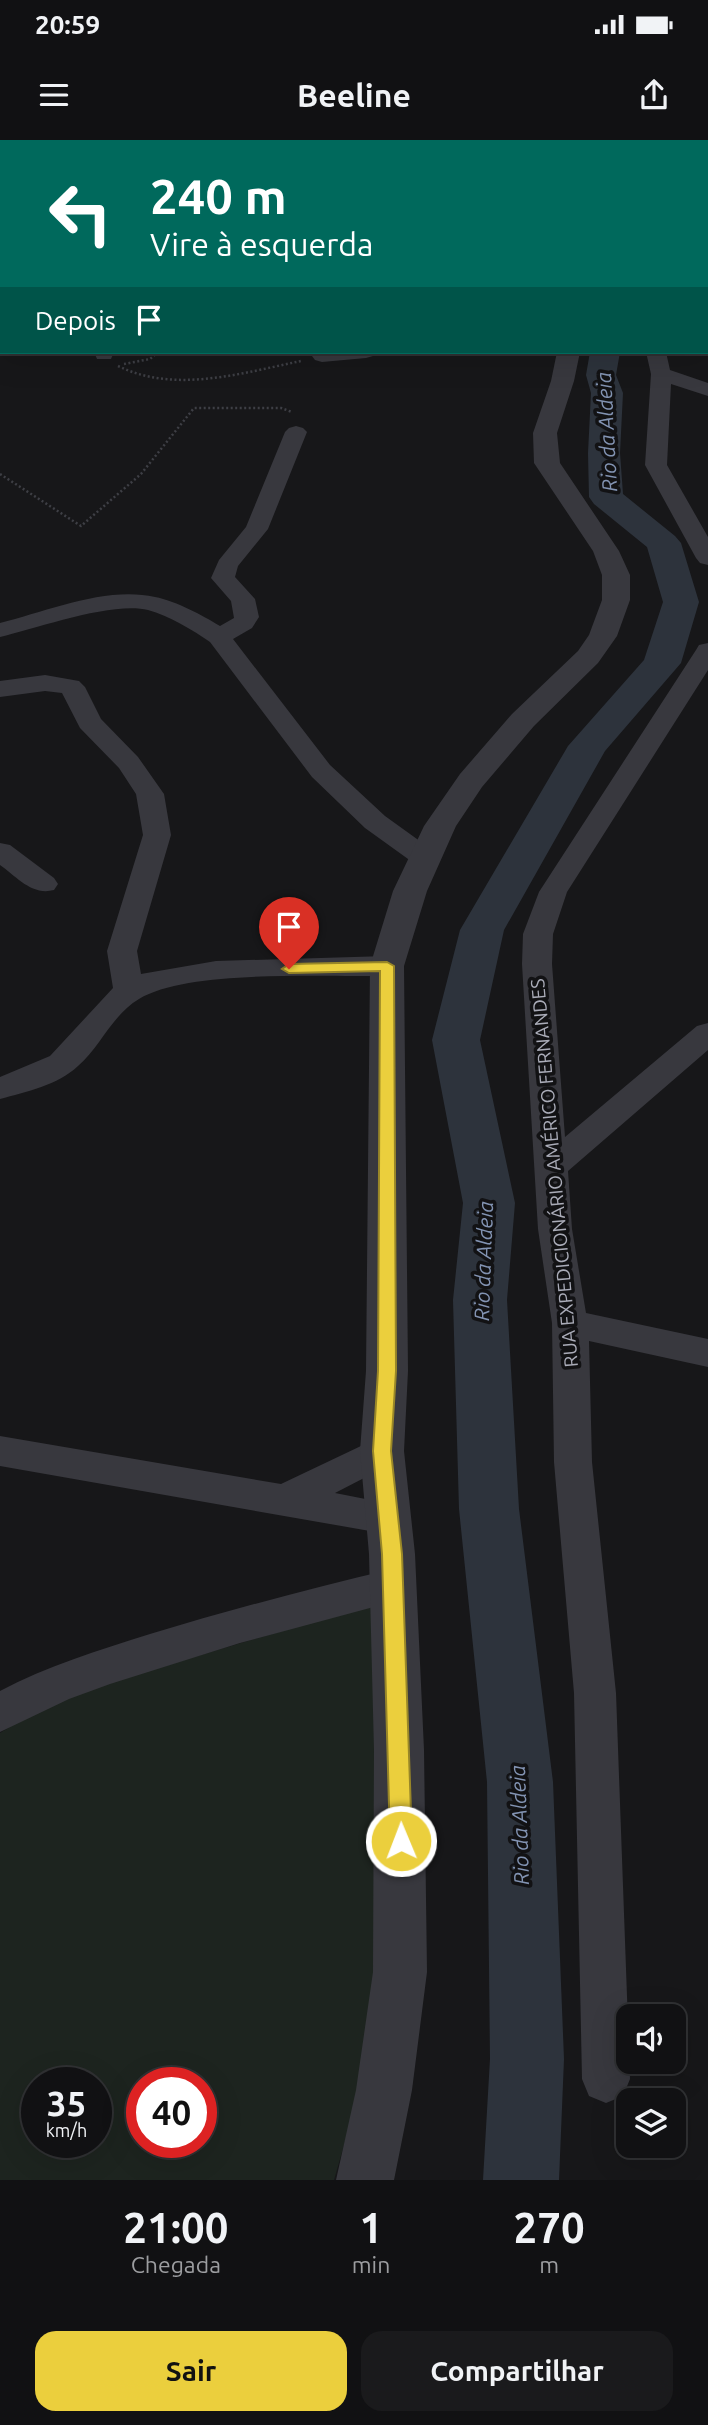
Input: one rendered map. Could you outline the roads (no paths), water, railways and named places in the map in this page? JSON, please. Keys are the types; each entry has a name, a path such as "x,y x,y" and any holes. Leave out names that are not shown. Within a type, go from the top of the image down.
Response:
{"street":[{"path":"323,356 344,354"},
{"path":"365,2180 384,2090 400,1972 400,1763 393,1586 382,1451 387,1371 387,966 396,932 440,826 471,781 523,720 588,657 603,636 616,600 616,575 607,551 547,463 542,446 551,406 565,373 568,354"},
{"path":"656,354 661,374 656,465 700,528 708,558"},
{"path":"661,374 708,390"},
{"path":"219,637 243,623 247,617 243,600 223,578 226,565 257,529 296,432"},
{"path":"0,630 99,605 152,603 189,619 219,637 321,771 375,822 425,858"},
{"name":"RUA EXPEDICIONÁRIO AMÉRICO FERNANDES","path":"606,2079 595,1693 573,1462 570,1323 555,1229 537,964 541,923 553,891 594,823 708,650"},
{"path":"0,689 44,683 70,686 76,692 89,722 129,763 150,794 157,835 122,951 129,991"},
{"path":"0,851 44,884"},
{"path":"0,1088 31,1078 66,1060 84,1041 96,1021 129,991 169,977 210,971 387,966"},
{"path":"550,1168 708,1033"},
{"path":"570,1323 708,1353"},
{"path":"0,1451 387,1518"},
{"path":"285,1500 382,1451"},
{"path":"0,1713 35,1692 119,1662 393,1586"}],"waterway":[{"name":"Rio da Aldeia","path":"521,2180 527,2059 520,1782 489,1509 480,1300 489,1203 456,1040 482,930 588,746 662,663 681,602 663,543 606,497 604,453 607,393 601,375 605,354"}]}
